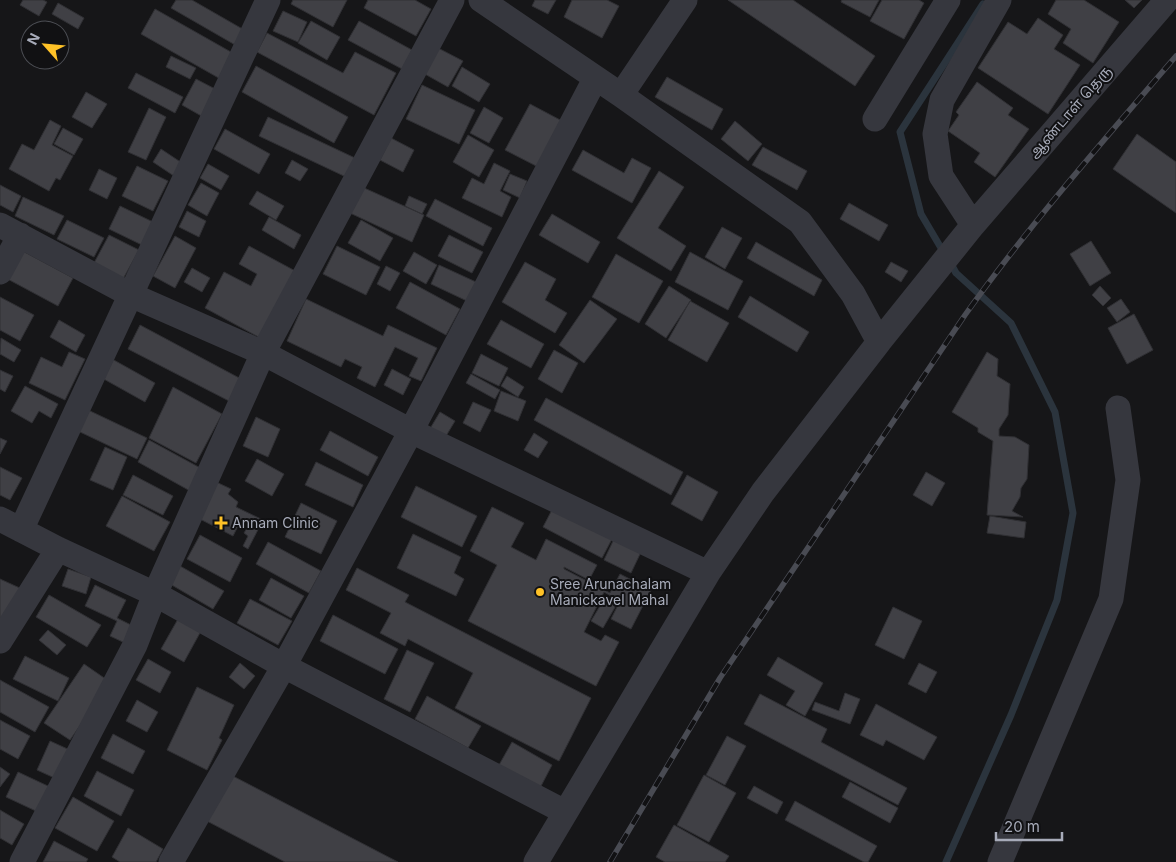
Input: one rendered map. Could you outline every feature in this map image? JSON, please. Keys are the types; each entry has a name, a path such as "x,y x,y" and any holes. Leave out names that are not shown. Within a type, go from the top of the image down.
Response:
{"street":[{"path":"268,0 132,295 10,524 58,549 155,594 284,666 565,812"},
{"path":"22,862 135,645 155,594 263,353 452,0"},
{"path":"482,0 621,95 800,222 853,294 878,342"},
{"path":"621,95 685,0"},
{"path":"876,119 948,0"},
{"path":"973,225 941,176 935,134 942,100 999,0"},
{"name":"ஆண்டாள் தெரு","path":"536,862 708,573 763,492 878,342 973,225 1167,0"},
{"path":"171,862 284,666 411,431 595,79"},
{"path":"0,272 10,230 132,295 263,353 411,431 708,573"},
{"path":"1000,862 1111,599 1128,480 1118,408"},
{"path":"0,641 58,549"}],"building":[{"path":"23,0 43,0 47,2 39,16 20,5"},
{"path":"176,0 192,0 246,31 237,46 171,8"},
{"path":"293,0 347,0 333,27 291,4"},
{"path":"368,0 415,0 431,9 416,36 364,8"},
{"path":"535,0 556,0 548,14 532,6"},
{"path":"572,0 607,0 619,6 602,38 564,17"},
{"path":"728,0 793,0 875,56 855,86"},
{"path":"842,0 879,0 870,17 841,2"},
{"path":"882,0 919,0 924,3 904,39 870,21"},
{"path":"1056,0 1084,0 1119,22 1093,63 1063,43 1071,29 1048,14"},
{"path":"1125,0 1142,0 1134,8"},
{"path":"58,3 84,18 78,29 70,24 70,20 62,20 52,14"},
{"path":"155,9 238,56 224,81 141,34"},
{"path":"283,11 307,22 298,42 273,31"},
{"path":"1038,18 1063,35 1054,49 1080,65 1048,114 978,68 1008,22 1027,34"},
{"path":"311,21 340,37 327,60 298,43"},
{"path":"359,21 412,50 402,69 348,40"},
{"path":"267,33 343,73 355,52 396,73 374,115 257,52"},
{"path":"438,48 463,61 448,87 423,73"},
{"path":"171,56 196,68 190,79 166,67"},
{"path":"256,66 348,117 334,143 242,92"},
{"path":"462,67 490,84 479,102 452,86"},
{"path":"136,73 183,97 175,113 128,88"},
{"path":"667,77 723,109 712,130 655,97"},
{"path":"196,79 219,91 205,118 182,105"},
{"path":"977,82 1013,108 1008,115 1029,129 995,177 974,162 980,153 948,131 959,115 956,112"},
{"path":"422,85 475,110 459,144 406,119"},
{"path":"86,92 107,104 92,128 72,117"},
{"path":"530,104 564,122 540,168 505,150"},
{"path":"484,107 503,118 489,143 470,133"},
{"path":"149,108 166,117 146,160 128,152"},
{"path":"268,117 355,158 346,177 259,136"},
{"path":"50,120 61,126 52,145 73,156 60,180 56,178 49,191 9,169 22,144 34,150"},
{"path":"735,121 762,144 748,161 721,139"},
{"path":"63,128 83,139 74,155 54,144"},
{"path":"225,129 270,154 259,174 214,149"},
{"path":"1137,134 1176,162 1176,213 1113,169"},
{"path":"468,135 494,150 479,177 453,162"},
{"path":"391,138 414,150 403,172 380,160"},
{"path":"763,147 807,171 797,190 752,165"},
{"path":"161,149 182,163 174,176 153,162"},
{"path":"583,150 624,173 632,158 651,168 632,203 572,170"},
{"path":"292,160 308,169 300,181 285,173"},
{"path":"494,163 510,171 500,191 511,197 502,217 462,198 472,178 484,184"},
{"path":"208,164 229,176 221,190 200,178"},
{"path":"137,166 168,181 153,211 122,196"},
{"path":"99,169 117,178 107,199 89,190"},
{"path":"659,171 684,187 658,228 686,246 671,271 617,238"},
{"path":"510,174 527,181 520,198 503,190"},
{"path":"201,183 219,193 207,216 188,205"},
{"path":"0,185 21,196 13,212 0,205"},
{"path":"362,187 424,215 412,242 350,213"},
{"path":"257,191 284,206 276,220 249,204"},
{"path":"409,196 427,204 422,214 405,206"},
{"path":"23,197 64,216 54,235 15,216"},
{"path":"435,199 492,228 483,246 426,216"},
{"path":"849,203 888,225 879,241 840,219"},
{"path":"120,206 153,222 142,245 109,229"},
{"path":"187,211 206,221 199,237 179,227"},
{"path":"552,214 600,242 588,263 539,235"},
{"path":"269,217 301,235 294,249 262,230"},
{"path":"67,220 104,238 94,257 57,239"},
{"path":"361,220 393,238 380,261 348,243"},
{"path":"722,227 742,238 725,269 705,257"},
{"path":"109,235 139,250 123,279 94,263"},
{"path":"449,235 483,252 472,273 438,256"},
{"path":"175,236 196,248 175,288 153,276"},
{"path":"1091,241 1111,273 1090,286 1070,254"},
{"path":"756,242 822,280 814,296 747,258"},
{"path":"249,246 299,273 264,340 205,308 224,272 251,286 257,274 239,264"},
{"path":"337,246 380,267 366,295 323,274"},
{"path":"17,248 73,278 58,306 2,276"},
{"path":"414,252 437,265 426,284 403,271"},
{"path":"690,252 743,281 728,310 675,282"},
{"path":"616,254 663,281 639,323 592,297"},
{"path":"525,262 556,279 545,300 567,313 555,333 502,302"},
{"path":"891,262 908,271 901,282 885,272"},
{"path":"439,265 476,282 467,301 431,284"},
{"path":"386,266 400,273 390,291 377,284"},
{"path":"192,268 210,278 202,292 184,282"},
{"path":"410,282 460,309 446,335 396,308"},
{"path":"669,286 691,300 666,338 645,324"},
{"path":"1100,286 1111,298 1103,306 1092,295"},
{"path":"750,296 809,332 797,352 738,317"},
{"path":"0,297 34,315 20,341 0,330"},
{"path":"306,299 383,336 388,325 437,348 421,381 409,376 418,358 395,347 375,387 357,378 362,367 345,359 341,367 287,341"},
{"path":"1121,299 1130,312 1117,322 1107,308"},
{"path":"590,300 617,319 584,363 559,345"},
{"path":"690,301 729,323 707,362 668,340"},
{"path":"1134,314 1153,350 1127,364 1108,328"},
{"path":"59,320 85,335 76,352 50,337"},
{"path":"501,320 544,344 531,368 487,344"},
{"path":"140,325 243,380 231,402 128,349"},
{"path":"1,338 21,350 14,362 0,354"},
{"path":"554,350 578,363 562,393 538,379"},
{"path":"69,352 85,359 65,400 29,383 41,357 62,367"},
{"path":"987,352 998,359 997,376 1010,384 1008,415 999,429 999,436 1015,437 1029,445 1027,479 1021,488 1020,497 1012,511 1023,517 987,515 993,441 978,432 978,428 952,412"},
{"path":"481,354 508,368 499,386 472,373"},
{"path":"112,359 155,383 145,402 102,378"},
{"path":"392,369 411,379 403,395 384,385"},
{"path":"0,370 13,376 5,392 0,389"},
{"path":"471,374 500,390 495,399 466,383"},
{"path":"507,376 524,387 518,397 501,386"},
{"path":"25,386 58,404 51,418 39,411 32,423 11,411"},
{"path":"173,387 222,414 196,463 149,438"},
{"path":"501,391 526,401 518,421 494,411"},
{"path":"546,398 683,472 671,495 534,420"},
{"path":"473,402 491,410 480,432 463,423"},
{"path":"88,410 147,438 137,459 78,431"},
{"path":"440,412 455,421 443,441 428,432"},
{"path":"256,417 280,429 268,457 243,446"},
{"path":"330,431 378,457 368,476 320,450"},
{"path":"534,433 548,442 538,458 524,450"},
{"path":"0,438 7,441 0,454"},
{"path":"149,440 204,470 192,492 138,462"},
{"path":"105,447 127,457 113,490 90,480"},
{"path":"257,459 284,474 272,496 245,481"},
{"path":"316,462 363,485 353,507 305,485"},
{"path":"0,467 22,478 10,500 0,495"},
{"path":"926,472 945,483 932,506 913,495"},
{"path":"133,475 173,496 163,515 123,495"},
{"path":"687,475 718,492 702,521 671,504"},
{"path":"214,481 231,489 228,494 238,502 236,507 263,520 248,549 243,546 248,536 244,533 247,528 239,524 233,536 196,517"},
{"path":"416,486 477,516 462,547 401,517"},
{"path":"122,496 170,522 154,551 106,526"},
{"path":"301,503 337,521 321,554 285,537"},
{"path":"554,506 613,537 602,558 543,527"},
{"path":"492,507 524,523 511,547 536,560 546,539 597,565 589,580 564,567 564,569 610,593 620,574 651,590 631,629 611,619 620,601 604,592 584,632 601,641 605,635 619,642 596,686 468,621 497,565 470,551"},
{"path":"990,516 1026,522 1024,538 987,533"},
{"path":"413,534 461,557 454,573 464,579 456,596 397,568"},
{"path":"200,535 242,558 230,582 187,559"},
{"path":"614,539 641,552 631,573 604,560"},
{"path":"268,542 321,571 309,593 256,564"},
{"path":"180,566 224,591 213,609 170,584"},
{"path":"357,568 409,595 405,602 591,698 559,761 455,708 473,673 408,639 405,646 380,633 391,613 346,590"},
{"path":"68,569 91,577 86,594 62,586"},
{"path":"271,578 304,596 291,618 259,600"},
{"path":"0,579 22,589 0,636"},
{"path":"95,585 126,600 117,618 133,626 125,643 110,636 117,621 85,606"},
{"path":"49,595 101,625 87,647 36,617"},
{"path":"606,596 618,602 603,628 591,621"},
{"path":"250,599 292,621 278,645 237,623"},
{"path":"893,607 922,621 904,659 875,645"},
{"path":"333,615 398,649 385,674 320,641"},
{"path":"178,619 201,631 184,662 161,649"},
{"path":"48,630 66,645 57,655 39,640"},
{"path":"407,650 434,663 410,712 384,699"},
{"path":"25,656 69,678 58,701 13,679"},
{"path":"778,657 823,683 805,716 786,705 795,691 767,675"},
{"path":"148,659 171,672 160,693 136,680"},
{"path":"240,663 255,676 244,689 229,677"},
{"path":"919,663 937,672 926,693 908,684"},
{"path":"84,664 110,682 70,740 44,723"},
{"path":"0,680 49,707 35,732 0,712"},
{"path":"197,687 234,705 219,738 222,740 207,770 167,750"},
{"path":"845,693 860,699 850,724 812,710 815,702 839,711"},
{"path":"760,694 827,729 821,742 907,788 898,805 744,724"},
{"path":"427,696 481,726 468,748 415,719"},
{"path":"137,700 158,712 147,732 126,721"},
{"path":"876,704 937,737 924,760 886,740 883,746 860,735"},
{"path":"0,720 30,736 18,759 0,749"},
{"path":"113,734 145,751 133,774 101,758"},
{"path":"727,736 746,746 725,785 706,775"},
{"path":"50,741 72,751 59,780 37,770"},
{"path":"512,742 552,765 540,788 499,765"},
{"path":"0,767 10,774 0,787"},
{"path":"97,771 134,790 121,816 84,796"},
{"path":"18,772 50,787 38,812 6,797"},
{"path":"229,774 398,862 285,862 205,820"},
{"path":"704,775 736,793 709,842 677,825"},
{"path":"850,782 898,808 890,823 842,797"},
{"path":"754,786 783,802 777,814 747,798"},
{"path":"73,797 114,821 97,851 55,828"},
{"path":"795,801 877,846 868,862 864,862 785,820"},
{"path":"0,810 24,824 12,845 0,838"},
{"path":"674,825 729,856 725,862 665,862 656,857"},
{"path":"128,828 163,849 156,862 120,862 112,857"},
{"path":"54,841 88,859 86,862 43,862"}],"waterway":[{"path":"944,253 921,214 900,132 983,4"},
{"path":"946,862 1011,715 1057,600 1073,513 1055,412 1011,323 956,273 950,262"}],"railway":[{"path":"610,862 720,678 965,315 1041,215 1176,56"}],"place":[{"name":"Annam Clinic","path":"221,523"},
{"name":"Sree Arunachalam Manickavel Mahal","path":"540,592"}]}
